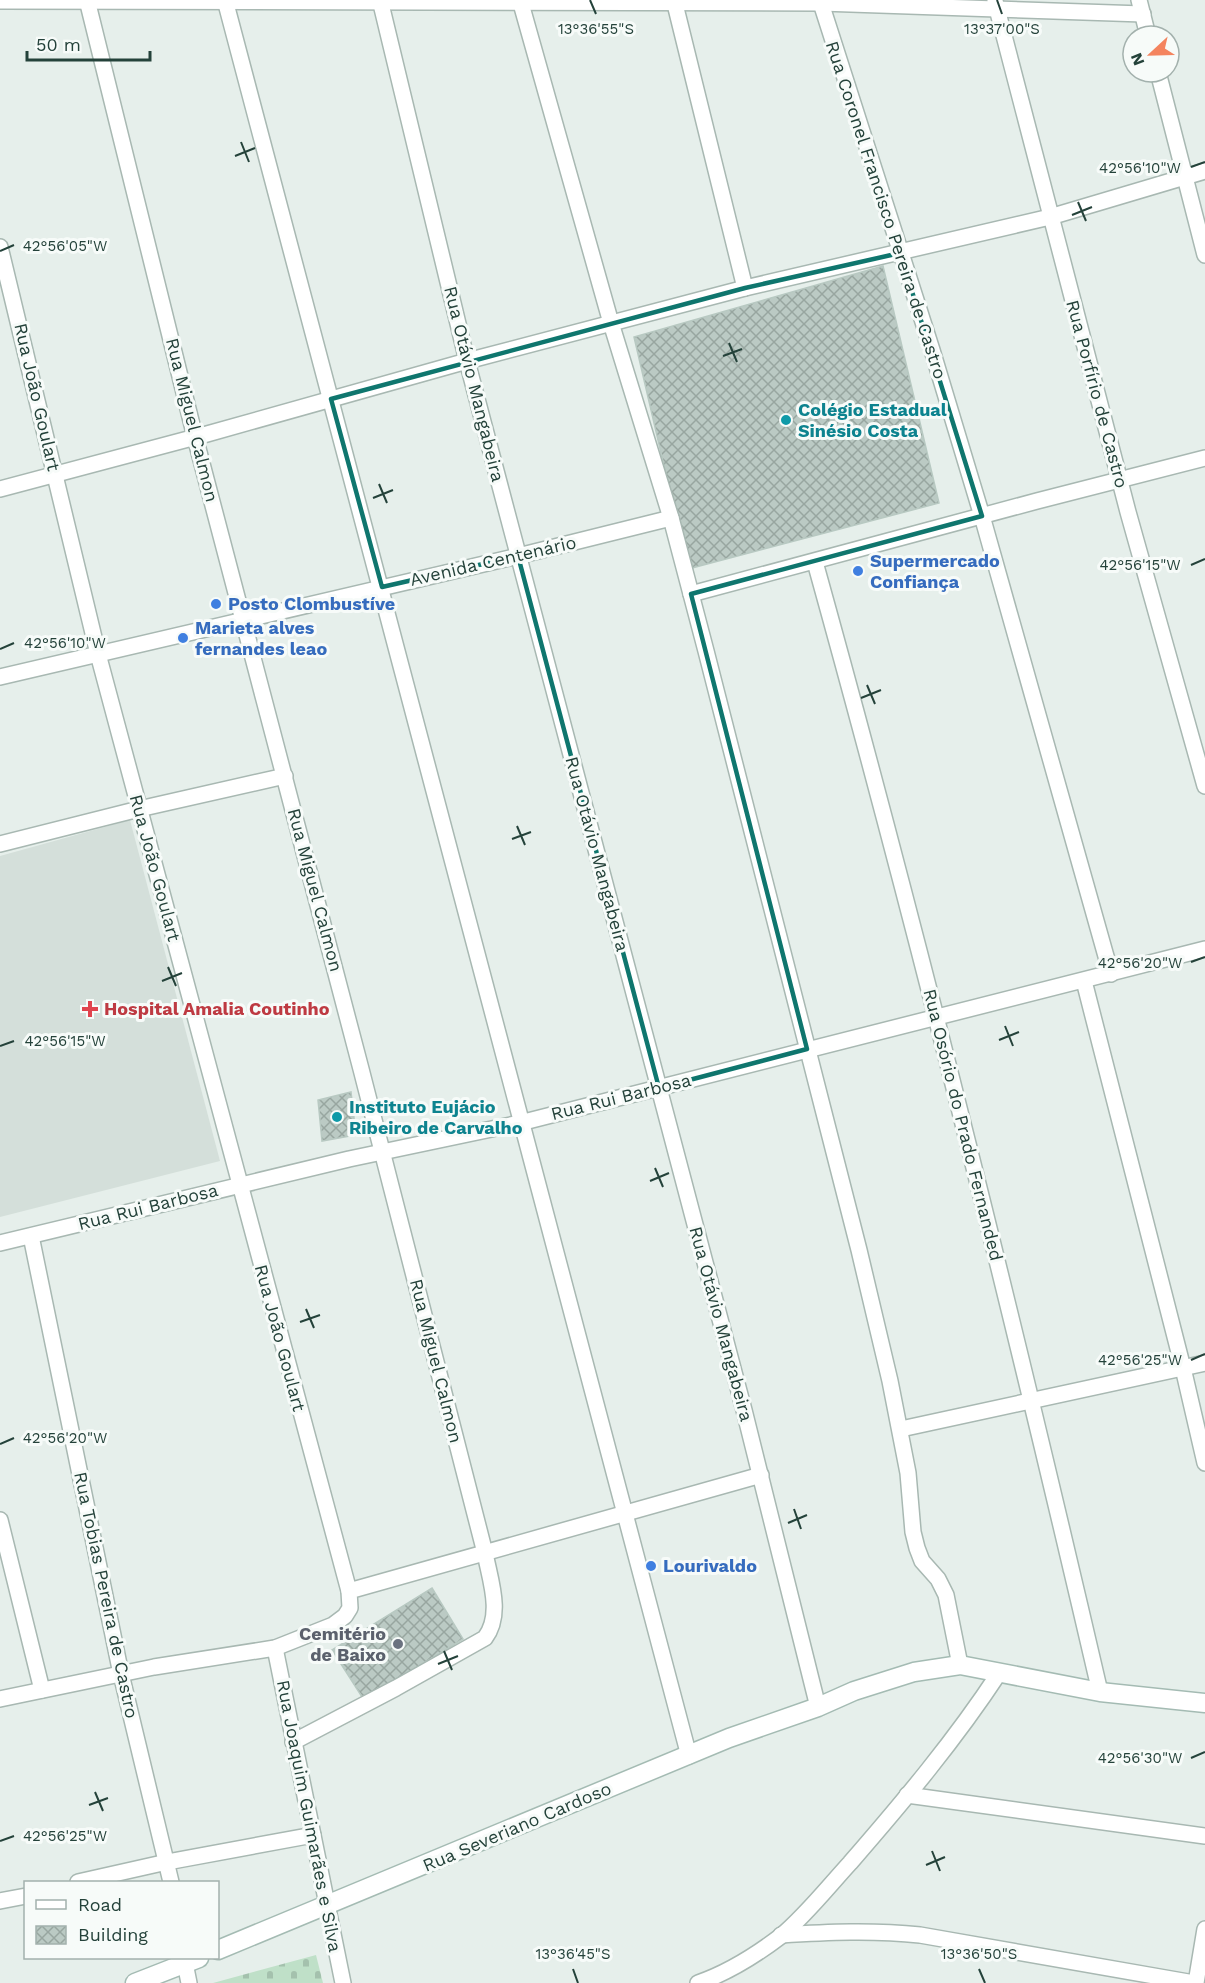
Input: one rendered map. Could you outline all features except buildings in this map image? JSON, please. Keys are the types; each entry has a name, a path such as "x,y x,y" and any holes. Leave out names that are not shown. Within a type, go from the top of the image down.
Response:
{"street":[{"path":"0,1 820,1 996,4 1141,7 1145,24"},
{"name":"Rua Miguel Calmon","path":"87,1 195,437 285,776 485,1553 495,1614 493,1628 485,1638 293,1742"},
{"path":"225,1 304,289 331,399 453,854 520,1123 689,1756"},
{"name":"Rua Otávio Mangabeira","path":"380,1 467,361 760,1474 818,1707"},
{"path":"675,1 745,288"},
{"name":"Rua Coronel Francisco Pereira de Castro","path":"820,1 982,516 1111,974"},
{"path":"520,2 610,323 671,518 860,1250 901,1429 908,1473 913,1532 917,1548 922,1561 938,1580 946,1595 960,1665"},
{"name":"Rua Porfírio de Castro","path":"996,4 1120,480 1205,786"},
{"path":"1161,84 1205,255"},
{"path":"0,489 467,361 745,288 1050,218 1205,171"},
{"name":"Rua João Goulart","path":"0,247 5,283 55,474 98,654 349,1591"},
{"path":"691,594 1205,458"},
{"name":"Avenida Centenário","path":"0,676 518,556 671,518"},
{"name":"Rua Osório do Prado Fernanded","path":"815,562 1033,1401 1100,1692"},
{"path":"0,844 285,776"},
{"name":"Rua Rui Barbosa","path":"0,1243 382,1152 520,1123 1205,949"},
{"path":"1084,981 1205,1463"},
{"name":"Rua Tobias Pereira de Castro","path":"32,1236 121,1674 171,1881"},
{"path":"901,1429 1205,1363"},
{"path":"0,1699 121,1674 275,1648 326,1628 345,1616 350,1608 349,1591 760,1474"},
{"path":"0,1520 42,1690"},
{"name":"Rua Joaquim Guimarães e Silva","path":"275,1648 343,1983"},
{"name":"Rua Severiano Cardoso","path":"219,1950 729,1738 889,1679 925,1670 960,1665 1100,1692 1205,1702"},
{"path":"704,1982 737,1965 781,1935 815,1902 875,1834 959,1732 999,1673"},
{"path":"907,1795 1205,1836"},
{"path":"82,1881 167,1862 313,1835"},
{"path":"0,1901 24,1896"},
{"path":"781,1935 864,1931 920,1935 1195,1983 1205,1929"},
{"path":"135,1983 190,1959 189,1983"}],"highlighted area":[{"path":"900,253 982,516 691,594 807,1049 659,1088 518,556 382,587 331,399 745,288"}],"shaded area":[{"name":"Hospital Amalia Coutinho","path":"130,820 220,1161 0,1217 0,856"}],"green space":[{"path":"316,1955 323,1983 213,1983"}],"place":[{"name":"Colégio Estadual Sinésio Costa","path":"786,420"},
{"name":"Supermercado Confiança","path":"858,571"},
{"name":"Posto Clombustíve","path":"216,604"},
{"name":"Marieta alves fernandes leao","path":"183,638"},
{"name":"Hospital Amalia Coutinho","path":"90,1009"},
{"name":"Instituto Eujácio Ribeiro de Carvalho","path":"337,1117"},
{"name":"Lourivaldo","path":"651,1566"},
{"name":"Cemitério de Baixo","path":"398,1644"}]}
